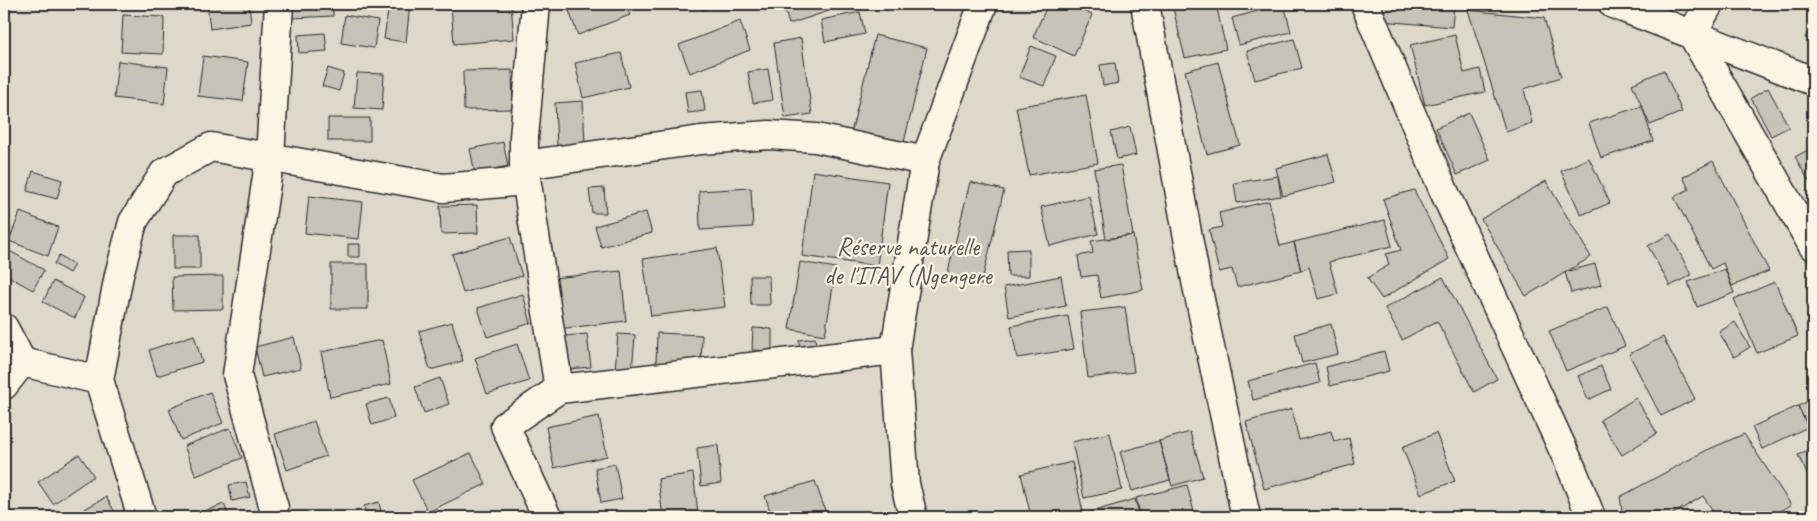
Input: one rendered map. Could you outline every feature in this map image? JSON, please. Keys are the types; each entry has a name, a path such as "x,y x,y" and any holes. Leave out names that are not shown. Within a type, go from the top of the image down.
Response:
{"street":[{"path":"274,508 237,375 270,157 279,4"},
{"path":"536,4 524,137 525,173 559,389"},
{"path":"913,517 905,484 895,350 925,161 983,4"},
{"path":"1145,4 1196,281 1246,517"},
{"path":"1365,4 1443,189 1572,469 1582,514"},
{"path":"1613,4 1813,81"},
{"path":"1692,34 1709,4"},
{"path":"1692,34 1813,246"},
{"path":"142,517 99,380 119,275 132,222 164,173 211,147 443,188 701,140 769,135 816,138 925,161"},
{"path":"4,328 22,362 99,380"},
{"path":"547,517 505,426 559,389 895,350"},
{"path":"4,385 22,362"}],"green space":[{"name":"Réserve naturelle de l'ITAV (Ngengere","path":"4,4 1813,4 1813,517 4,517"}],"building":[{"path":"207,4 249,4 251,23 210,29"},
{"path":"292,4 333,4 333,16 293,18"},
{"path":"389,4 410,4 406,42 384,39"},
{"path":"511,4 514,39 454,44 451,5"},
{"path":"579,4 625,4 630,15 578,35 568,8"},
{"path":"700,4 725,4 702,10"},
{"path":"783,4 827,4 829,11 789,24"},
{"path":"1048,4 1081,4 1079,9 1092,15 1074,56 1033,37"},
{"path":"1172,4 1216,4 1226,49 1185,58"},
{"path":"1284,4 1291,32 1239,45 1232,18"},
{"path":"1383,4 1454,4 1452,27 1381,21"},
{"path":"1468,10 1544,18 1561,77 1524,89 1532,123 1506,132"},
{"path":"860,12 865,34 825,42 821,20"},
{"path":"123,15 164,17 163,54 121,52"},
{"path":"345,15 378,21 374,48 341,43"},
{"path":"740,21 750,50 690,73 679,45"},
{"path":"1813,21 1813,42 1805,38"},
{"path":"325,33 327,51 299,53 298,35"},
{"path":"875,35 927,48 903,146 851,133"},
{"path":"1455,35 1464,73 1480,69 1485,92 1425,105 1410,45"},
{"path":"801,38 812,114 785,118 774,43"},
{"path":"1294,39 1302,68 1255,80 1247,51"},
{"path":"1031,46 1056,56 1044,86 1019,77"},
{"path":"621,53 629,87 583,98 575,63"},
{"path":"203,56 248,62 243,101 198,96"},
{"path":"118,61 168,67 164,104 114,98"},
{"path":"1218,62 1240,145 1207,154 1185,71"},
{"path":"1115,63 1118,83 1103,86 1100,65"},
{"path":"328,68 344,73 339,91 322,86"},
{"path":"768,69 773,100 753,103 748,72"},
{"path":"512,70 513,109 464,110 463,71"},
{"path":"1664,70 1682,112 1650,125 1632,84"},
{"path":"357,73 384,74 382,110 354,108"},
{"path":"1768,88 1789,127 1771,136 1751,98"},
{"path":"702,90 705,111 688,113 685,92"},
{"path":"1086,95 1098,163 1029,175 1016,107"},
{"path":"583,101 585,144 557,146 555,103"},
{"path":"1642,106 1653,141 1601,158 1589,123"},
{"path":"1469,113 1490,160 1457,175 1436,128"},
{"path":"328,118 370,118 370,141 328,141"},
{"path":"1130,127 1136,155 1117,159 1111,132"},
{"path":"503,142 508,166 475,173 470,149"},
{"path":"1813,147 1813,188 1795,157"},
{"path":"1328,154 1336,182 1283,196 1276,168"},
{"path":"1589,158 1610,203 1581,215 1561,171"},
{"path":"1713,161 1769,271 1732,286 1723,263 1711,269 1674,197 1689,189 1683,177"},
{"path":"1121,165 1133,235 1106,239 1094,169"},
{"path":"33,171 62,180 57,199 27,191"},
{"path":"813,171 888,182 877,266 802,256"},
{"path":"1278,176 1281,196 1237,203 1234,183"},
{"path":"1546,181 1591,257 1526,296 1481,219"},
{"path":"970,182 1004,190 981,285 947,276"},
{"path":"604,188 606,213 592,213 589,189"},
{"path":"751,188 753,227 700,230 699,191"},
{"path":"1414,190 1449,259 1382,299 1367,278 1389,265 1386,254 1401,250 1383,199"},
{"path":"309,196 363,202 359,239 305,233"},
{"path":"1089,196 1098,234 1050,246 1041,207"},
{"path":"1269,201 1280,246 1294,242 1301,271 1237,287 1232,269 1219,272 1209,230 1222,227 1219,213"},
{"path":"477,205 478,233 441,234 440,206"},
{"path":"20,212 58,227 48,256 9,241"},
{"path":"646,212 652,233 601,247 595,226"},
{"path":"1385,220 1392,246 1329,262 1338,294 1318,299 1309,267 1301,271 1294,242"},
{"path":"1670,234 1691,275 1670,286 1648,246"},
{"path":"173,235 200,235 200,269 173,269"},
{"path":"1133,235 1143,290 1101,298 1097,275 1081,277 1078,256 1093,253 1091,241"},
{"path":"510,237 522,276 463,293 452,254"},
{"path":"348,244 360,244 360,257 348,257"},
{"path":"4,248 44,270 33,290 4,274"},
{"path":"717,248 725,307 651,316 643,259"},
{"path":"1029,249 1029,276 1008,276 1007,250"},
{"path":"59,255 74,265 69,273 54,264"},
{"path":"800,262 836,268 825,335 789,329"},
{"path":"331,264 368,264 368,309 331,309"},
{"path":"1595,264 1601,285 1571,293 1565,272"},
{"path":"1725,269 1734,293 1697,307 1688,282"},
{"path":"621,271 626,321 558,329 553,278"},
{"path":"223,276 223,309 173,310 172,277"},
{"path":"750,276 769,276 770,305 751,305"},
{"path":"1061,276 1066,306 1009,317 1004,287"},
{"path":"1443,277 1497,379 1474,392 1437,321 1402,340 1385,308"},
{"path":"53,281 84,297 75,318 43,302"},
{"path":"1775,282 1798,336 1757,353 1734,299"},
{"path":"523,294 531,323 487,337 478,308"},
{"path":"1125,307 1134,372 1088,378 1080,312"},
{"path":"1608,307 1625,346 1566,371 1549,331"},
{"path":"1068,316 1074,349 1017,358 1011,326"},
{"path":"452,322 463,361 430,370 419,331"},
{"path":"1735,322 1750,347 1734,357 1719,332"},
{"path":"1331,324 1338,354 1302,363 1295,334"},
{"path":"753,328 772,329 772,351 752,350"},
{"path":"657,333 702,335 701,366 656,365"},
{"path":"587,334 591,367 568,369 565,336"},
{"path":"618,334 635,335 632,372 615,370"},
{"path":"194,335 202,362 157,376 149,350"},
{"path":"294,337 301,368 262,377 255,347"},
{"path":"1663,337 1695,399 1661,416 1629,354"},
{"path":"815,338 817,348 800,350 799,340"},
{"path":"382,340 391,384 330,397 321,352"},
{"path":"517,344 529,381 487,394 475,358"},
{"path":"1384,351 1389,371 1330,386 1326,367"},
{"path":"1315,363 1320,383 1253,400 1248,381"},
{"path":"1601,366 1611,389 1588,400 1578,376"},
{"path":"440,378 449,404 424,413 415,387"},
{"path":"210,392 223,423 181,440 169,409"},
{"path":"389,398 394,418 372,425 366,404"},
{"path":"1636,398 1657,433 1622,455 1600,420"},
{"path":"1813,399 1813,437 1798,406"},
{"path":"1798,406 1808,427 1762,449 1752,427"},
{"path":"1292,409 1299,440 1331,431 1334,442 1349,438 1355,464 1264,489 1246,422"},
{"path":"599,416 607,456 554,468 546,427"},
{"path":"314,421 326,456 287,470 275,434"},
{"path":"230,428 242,458 196,476 184,446"},
{"path":"1190,432 1203,477 1172,486 1159,441"},
{"path":"1110,433 1122,490 1084,498 1072,442"},
{"path":"1436,433 1455,481 1421,494 1402,447"},
{"path":"1744,434 1791,505 1770,517 1750,517 1747,512 1736,517 1717,517 1703,496 1668,517 1623,517 1620,497 1707,450"},
{"path":"1159,441 1170,480 1132,491 1120,452"},
{"path":"718,445 721,483 701,486 697,448"},
{"path":"1813,447 1813,487 1798,455"},
{"path":"471,453 486,484 428,512 412,480"},
{"path":"79,454 94,476 53,504 38,482"},
{"path":"1072,462 1083,512 1059,517 1031,517 1021,474"},
{"path":"615,464 622,499 601,503 595,468"},
{"path":"693,473 698,512 663,517 658,479"},
{"path":"815,481 826,513 812,517 772,517 765,496"},
{"path":"246,482 250,497 232,501 229,485"},
{"path":"1187,485 1194,512 1173,517 1141,517 1136,498"},
{"path":"106,497 118,517 85,517 81,511"},
{"path":"1135,499 1140,517 1093,517 1091,512"},
{"path":"379,502 382,517 366,517 364,506"},
{"path":"224,504 229,517 195,517 194,515"}]}
